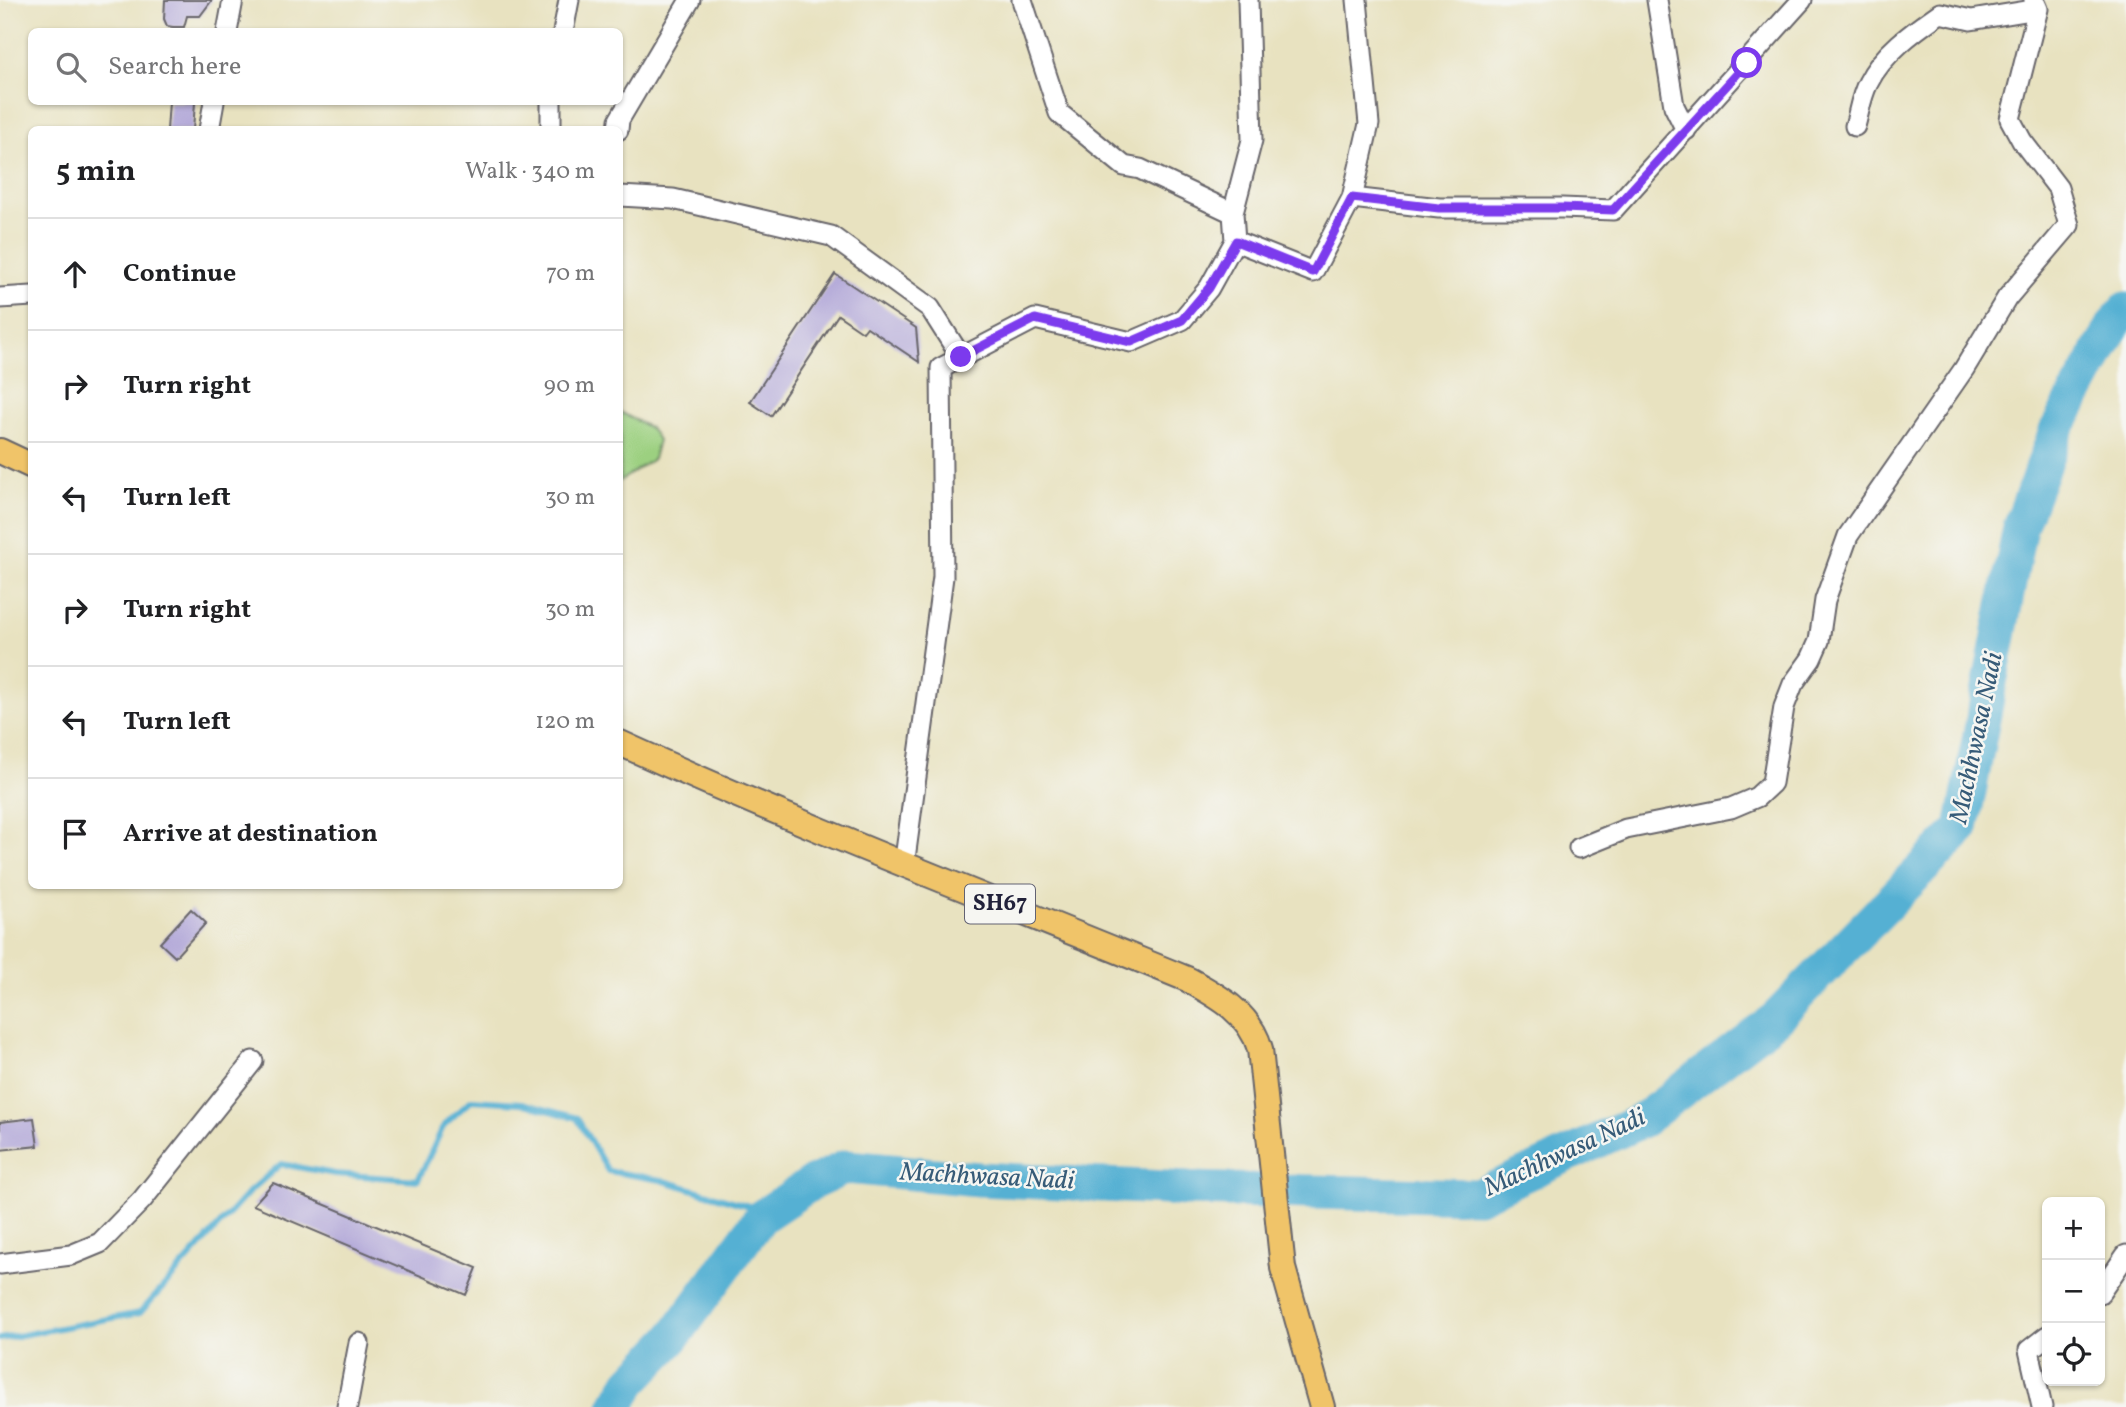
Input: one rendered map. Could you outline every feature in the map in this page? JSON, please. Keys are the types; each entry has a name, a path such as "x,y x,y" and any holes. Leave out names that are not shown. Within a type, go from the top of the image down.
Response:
{"main road":[{"path":"0,451 28,465"},
{"name":"SH67","path":"623,744 904,866 1188,979 1222,999 1243,1017 1256,1034 1260,1049 1283,1268 1322,1407"}],"street":[{"path":"228,28 233,0"},
{"path":"564,28 569,0"},
{"path":"618,126 619,120 690,0"},
{"path":"1022,0 1059,113 1124,166 1140,169 1233,213"},
{"path":"904,866 943,577 941,368 1035,319 1131,342 1182,320 1209,288 1236,241 1233,213 1252,140 1248,0"},
{"path":"1236,241 1313,272 1352,198 1369,124 1357,0"},
{"path":"1657,0 1674,106 1686,130"},
{"path":"1352,198 1439,208 1613,210 1802,0"},
{"path":"1579,848 1626,829 1731,808 1757,797 1772,783 1784,707 1793,684 1811,659 1819,641 1825,600 1848,536 1964,369 2007,298 2069,225 2058,188 2022,141 2010,120 2036,4 1971,20 1940,13 1889,55 1867,83 1855,126"},
{"path":"210,126 213,105"},
{"path":"551,105 551,126"},
{"path":"623,196 673,200 831,236 930,308 961,357"},
{"path":"0,298 28,296"},
{"path":"0,1264 71,1255 100,1243 142,1200 253,1061"},
{"path":"2105,1286 2126,1255"},
{"path":"2042,1340 2029,1350 2042,1407"},
{"path":"347,1407 359,1343"}],"green space":[{"path":"623,414 650,428 658,440 653,459 623,479"}],"building":[{"path":"165,0 212,0 200,16 187,16 184,27 173,27 167,26 164,19"},
{"path":"169,105 195,105 193,126 167,126"},
{"path":"835,274 916,328 919,362 867,327 863,332 838,315 771,416 750,402"},
{"path":"191,909 206,923 175,957 160,943"},
{"path":"34,1118 38,1146 0,1150 0,1122"},
{"path":"273,1183 477,1268 466,1295 253,1205"}],"waterway":[{"name":"Machhwasa Nadi","path":"616,1407 631,1382 673,1338 761,1217 812,1183 846,1167 979,1179 1188,1189 1478,1196 1643,1120 1775,1019 1962,828 2020,527 2057,429 2114,324 2126,309"},
{"path":"0,1339 140,1313 249,1192 281,1164 335,1174 418,1180 444,1125 471,1100 521,1103 577,1118 608,1171 661,1180 769,1212"}],"route":[{"path":"961,357 1035,319 1131,342 1182,320 1209,288 1236,241 1313,272 1352,198 1439,208 1613,210 1747,63"}]}
